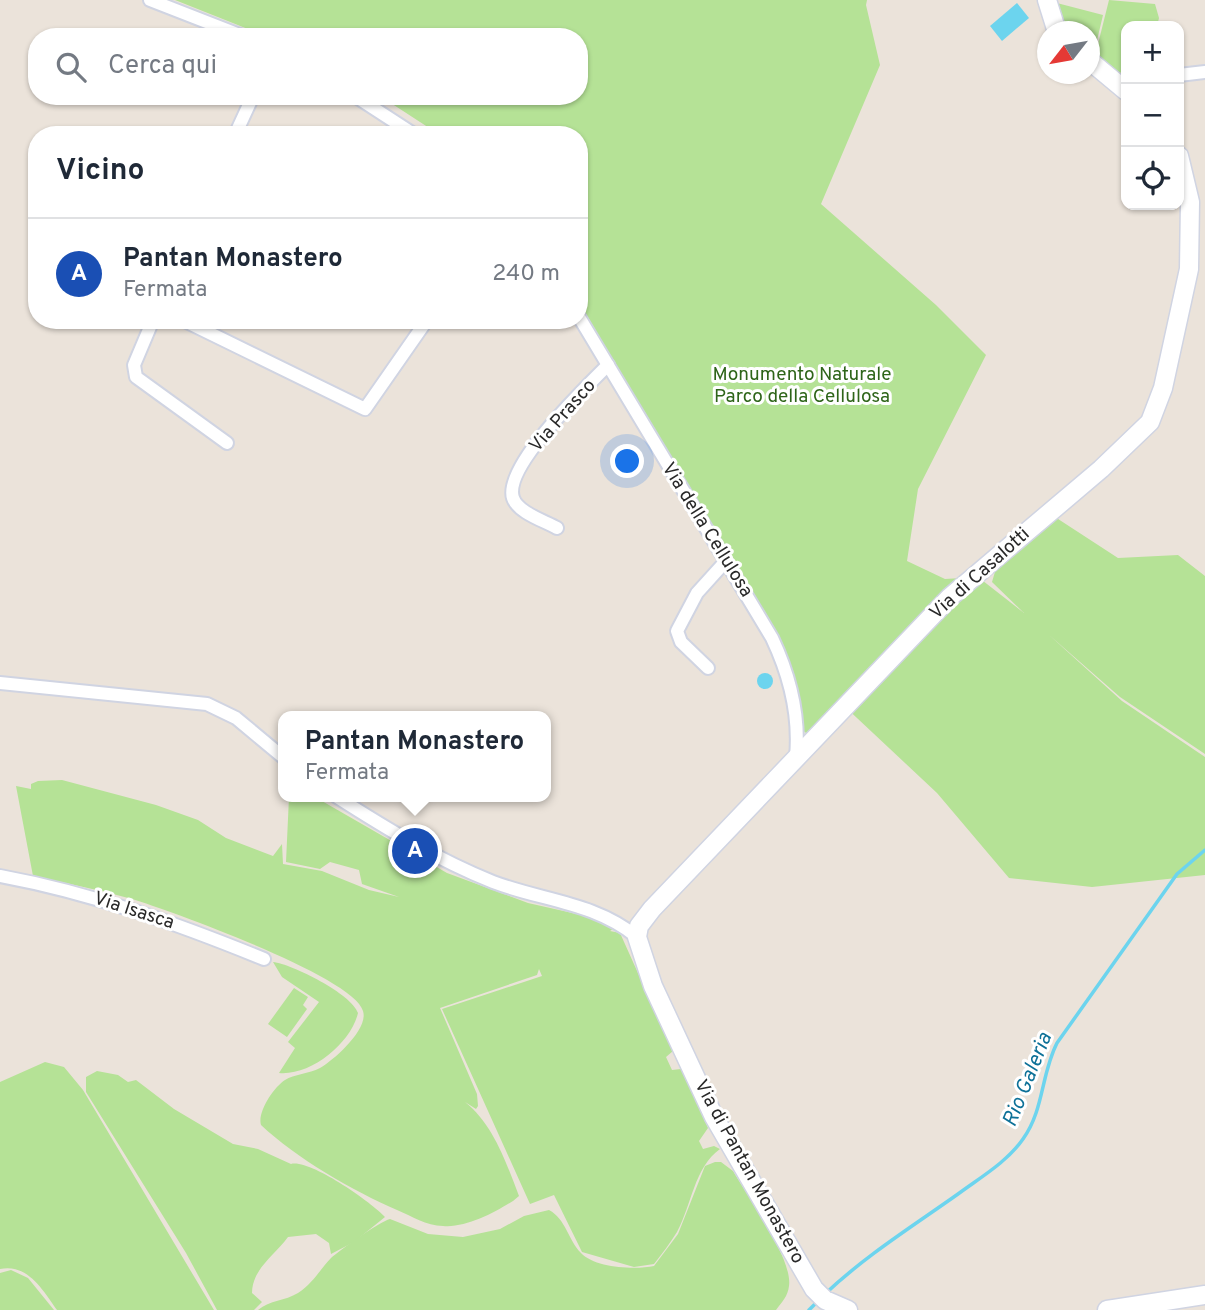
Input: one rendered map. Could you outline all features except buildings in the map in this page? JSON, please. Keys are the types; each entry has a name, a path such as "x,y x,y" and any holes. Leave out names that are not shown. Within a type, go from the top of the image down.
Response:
{"street":[{"path":"150,0 222,28"},
{"path":"1047,0 1054,21"},
{"path":"1100,68 1121,83"},
{"path":"1184,74 1205,72"},
{"path":"239,126 249,105"},
{"path":"369,105 401,126"},
{"name":"Via di Casalotti","path":"638,937 639,926 652,909 950,597 1101,469 1152,420 1163,388 1189,269 1190,202 1184,177"},
{"path":"149,329 134,365 136,377 227,443"},
{"path":"201,329 365,409 421,329"},
{"name":"Via della Cellulosa","path":"586,329 725,562 754,605 782,660 797,723 796,757"},
{"name":"Via Prasco","path":"557,528 517,505 513,495 515,483 543,434 608,365"},
{"path":"708,668 681,642 677,631 697,593 725,562"},
{"path":"0,683 207,704 240,720 278,753"},
{"path":"345,802 402,837 472,873 516,890 597,911 638,937"},
{"name":"Via Isasca","path":"0,876 88,896 151,915 264,959"},
{"name":"Via di Pantan Monastero","path":"638,937 653,986 714,1117 820,1296 848,1310"},
{"path":"1107,1310 1205,1295"}],"green space":[{"name":"Monumento Naturale Parco della Cellulosa","path":"175,0 867,0 880,65 821,204 936,305 986,355 918,489 907,561 945,579 978,577 1024,613 992,582 997,565 1055,517 1118,558 1178,555 1205,576 1205,754 1120,697 1048,634 1122,701 1205,757 1205,875 1092,887 1009,878 937,793 841,703 809,735 802,730 798,702 703,516 588,318 588,126 426,126 394,105 588,105 588,28 245,28"},
{"path":"1109,0 1155,4 1158,21 1121,21 1121,73 1117,73 1100,60 1100,36"},
{"path":"1053,2 1103,15 1100,28 1100,21 1059,21"},
{"path":"62,780 156,805 198,820 226,838 273,856 282,844 283,864 322,871 369,890 399,897 362,884 359,870 330,862 320,869 286,862 289,802 324,802 447,873 528,903 599,919 613,929 610,931 620,933 673,1051 666,1057 672,1070 681,1069 708,1128 699,1141 703,1149 714,1146 720,1149 704,1166 677,1232 654,1264 634,1267 582,1252 554,1195 530,1204 442,1009 542,976 539,969 537,975 440,1008 477,1094 476,1109 465,1102 491,1132 519,1196 480,1219 461,1225 437,1226 425,1223 326,1173 291,1150 261,1125 264,1107 281,1083 320,1068 356,1035 361,1026 363,1011 352,997 329,981 296,964 183,917 132,899 33,876 16,786 31,789 31,784"},
{"path":"273,962 320,981 345,997 358,1013 347,1035 328,1055 291,1073 279,1073 295,1048 288,1042 319,1002 282,977"},
{"path":"294,988 308,997 303,1005 307,1009 287,1037 268,1024"},
{"path":"45,1062 64,1067 83,1090 214,1310 57,1310 40,1287 26,1274 10,1268 0,1269 0,1082"},
{"path":"97,1071 118,1075 128,1082 136,1080 174,1109 233,1144 258,1149 291,1164 312,1168 354,1192 385,1217 354,1242 331,1254 329,1243 316,1234 288,1237 260,1269 253,1284 252,1293 262,1302 254,1310 217,1310 186,1253 86,1092 86,1077"},
{"path":"721,1162 733,1171 768,1227 784,1260 789,1286 786,1296 776,1310 258,1310 298,1293 331,1258 390,1219 428,1234 463,1237 500,1229 524,1216 549,1210 559,1219 577,1248 587,1258 616,1267 654,1266 678,1234 705,1166"},
{"path":"11,1270 28,1278 54,1310 0,1310 0,1273"}],"water":[{"path":"1017,3 1029,18 1002,41 990,26"},
{"path":"762,673 768,673 773,681 771,687 762,689 757,684 757,678"}],"waterway":[{"name":"Rio Galeria","path":"825,1294 873,1254 993,1169 1017,1147 1035,1116 1057,1043 1177,874 1205,850"},
{"name":"Rio Galeria","path":"809,1310 817,1302"}],"place":[{"name":"Pantan Monastero","path":"415,851"}]}
